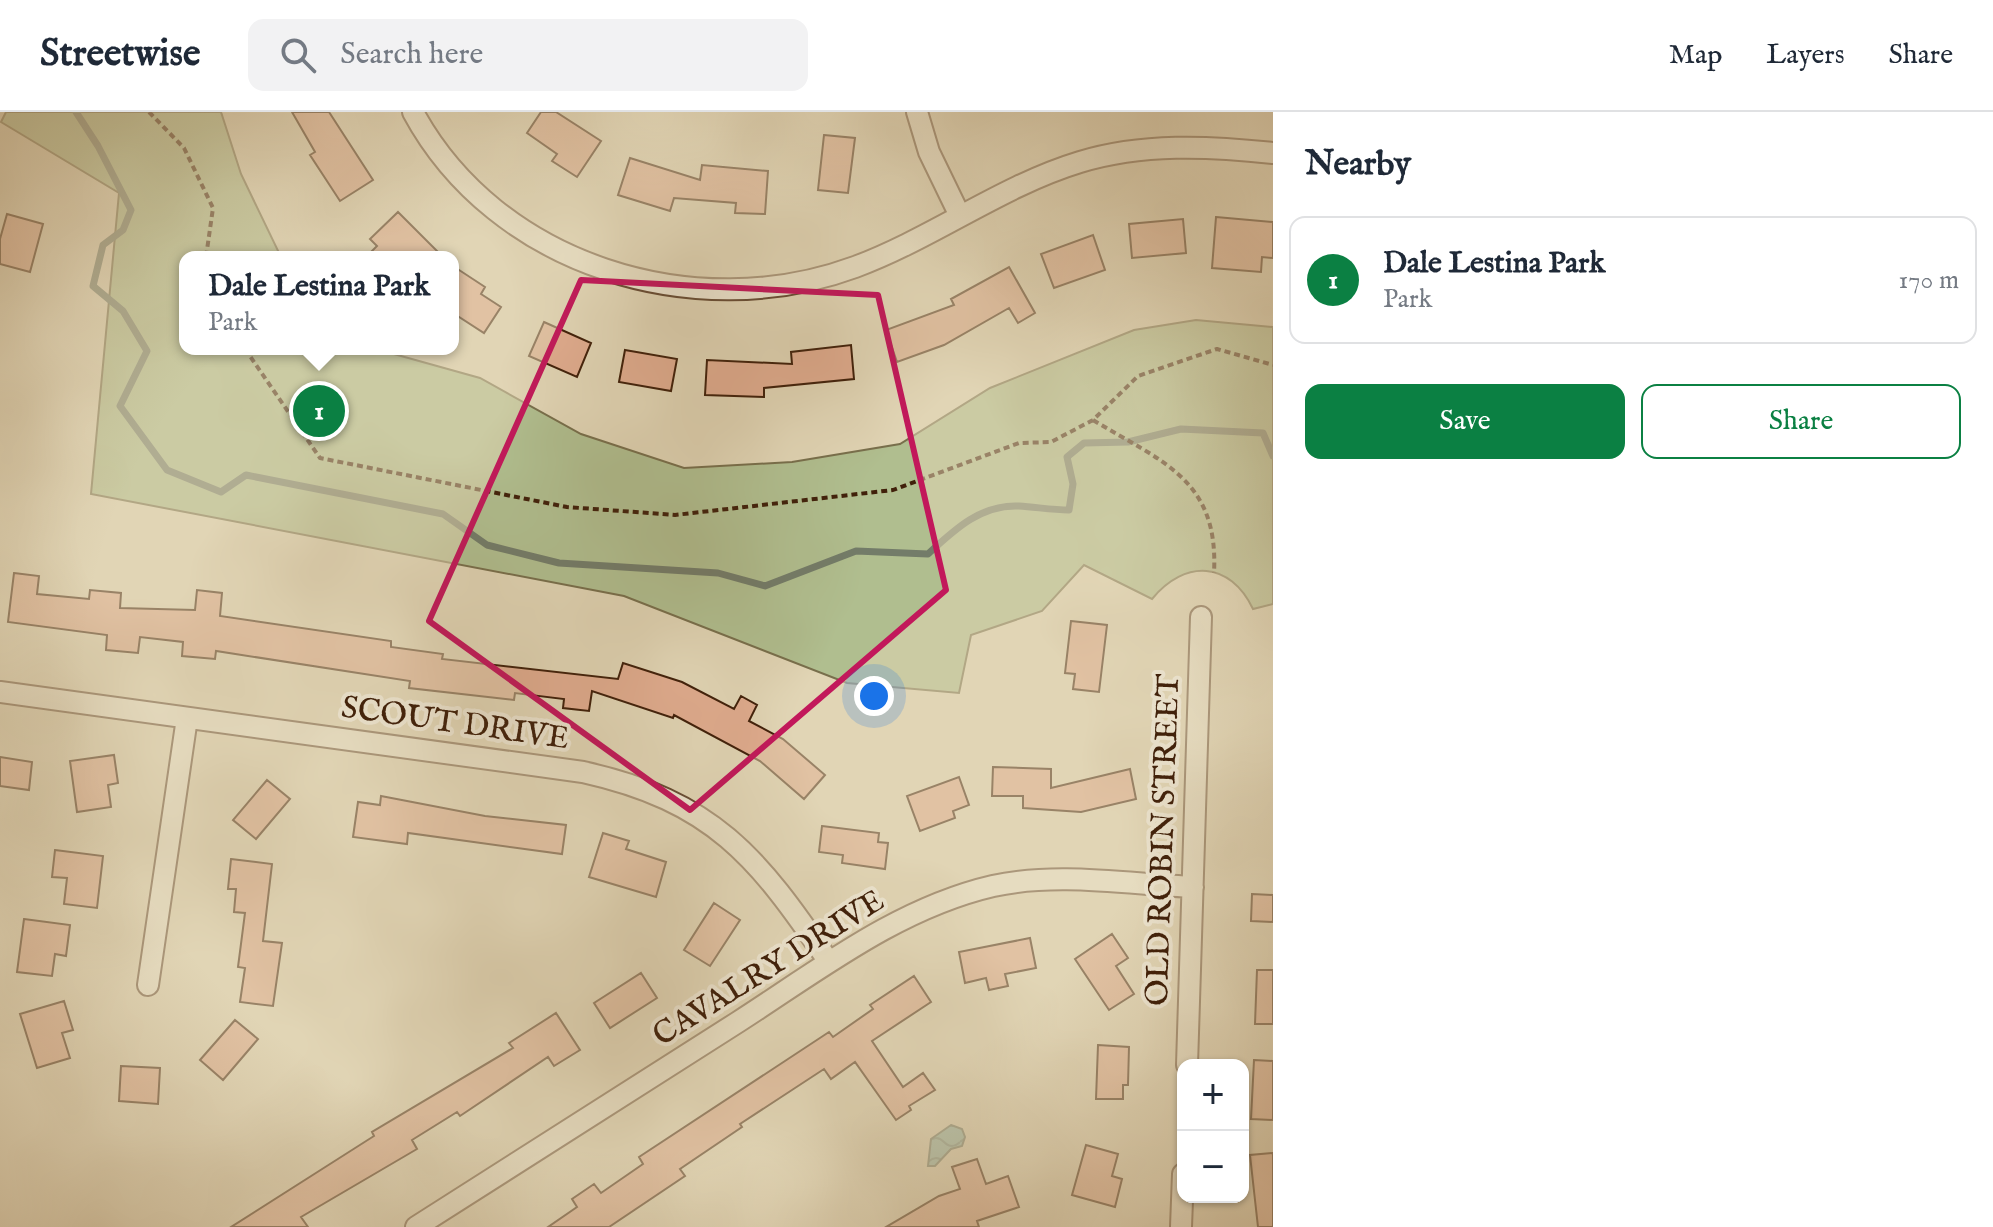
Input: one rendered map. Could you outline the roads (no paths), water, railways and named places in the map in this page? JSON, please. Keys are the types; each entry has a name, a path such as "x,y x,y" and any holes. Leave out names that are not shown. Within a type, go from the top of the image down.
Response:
{"street":[{"path":"413,112 450,166 506,218 584,262 661,285 748,291 814,280 897,249 1049,173 1119,153 1204,148 1273,153"},
{"path":"917,112 929,152 960,216"},
{"name":"OLD ROBIN STREET","path":"1187,1059 1201,617"},
{"name":"SCOUT DRIVE","path":"0,692 583,772 641,787 694,814 742,850 780,890 829,962"},
{"path":"148,985 187,718"},
{"name":"CAVALRY DRIVE","path":"416,1227 829,962 918,912 994,886 1051,879 1193,887"},
{"path":"1181,1227 1182,1203"}],"water":[{"path":"951,1125 962,1129 965,1137 962,1146 951,1149 935,1166 928,1166 931,1139"}],"waterway":[{"path":"76,112 98,146 131,210 123,230 103,245 93,286 123,311 147,351 120,406 167,470 221,492 246,475 443,514 487,545 559,563 718,573 765,586 856,551 928,554 969,520 992,509 1019,506 1069,510 1073,484 1067,457 1084,443 1128,442 1181,429 1263,433 1273,456"}],"place":[{"name":"Dale Lestina Park","path":"319,411"}]}
